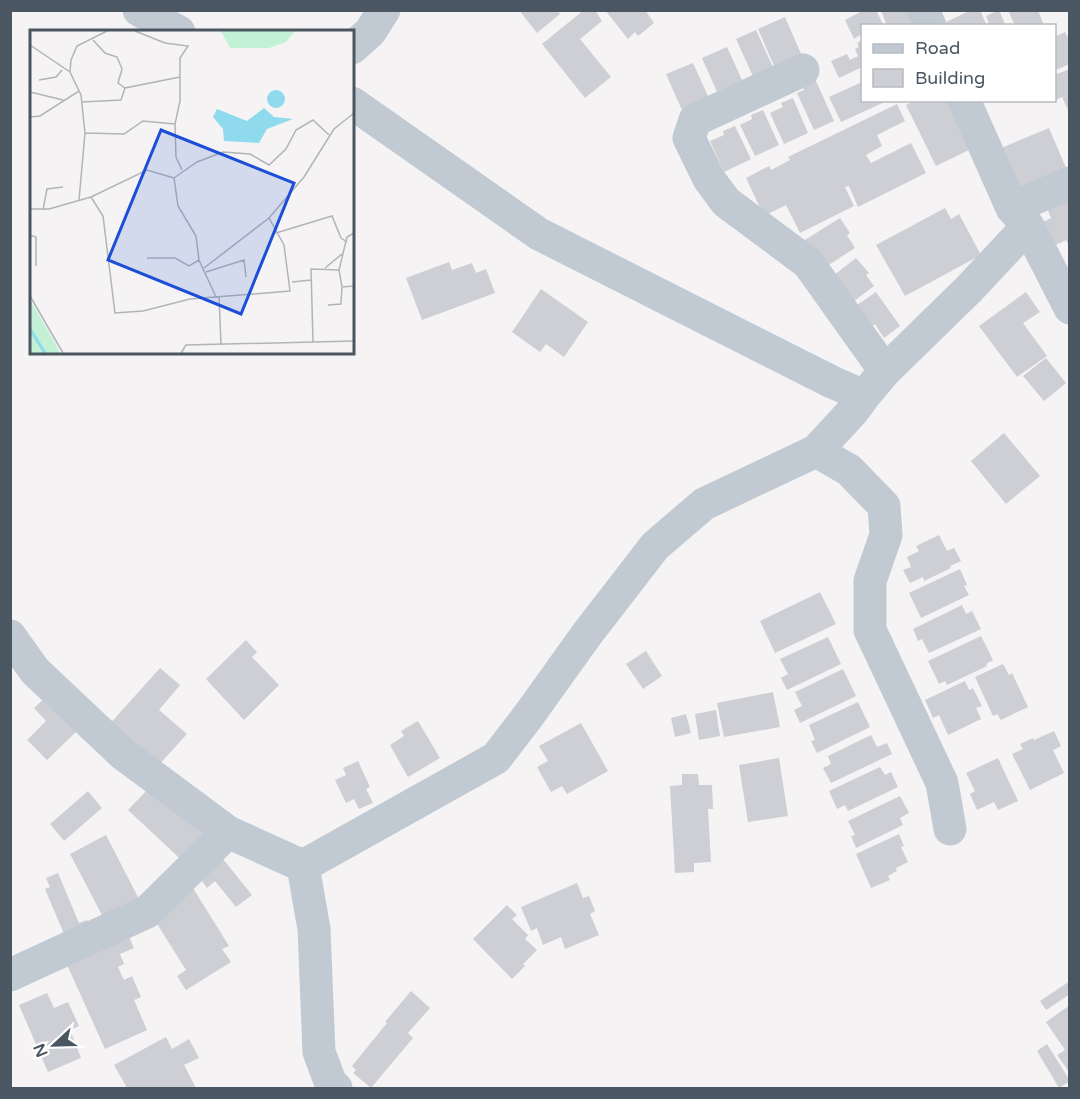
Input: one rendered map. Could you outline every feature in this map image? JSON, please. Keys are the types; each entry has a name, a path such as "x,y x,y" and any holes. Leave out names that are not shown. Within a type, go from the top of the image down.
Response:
{"street":[{"path":"139,10 175,30"},
{"path":"354,46 370,32 384,10"},
{"path":"923,10 929,24"},
{"path":"803,70 695,120 689,138 709,179 726,202 808,263 885,371"},
{"path":"965,102 1020,217 1070,308"},
{"path":"354,104 539,234 864,396"},
{"path":"303,866 496,758 655,546 704,504 816,451 853,411 885,371 969,289 1020,217 1070,183"},
{"path":"816,451 849,470 884,506 886,535 870,581 870,630 942,783 950,829"},
{"path":"10,636 35,670 123,754 228,832 303,866"},
{"path":"10,975 147,912 228,832"},
{"path":"303,866 314,929 319,1052 331,1084 336,1089"}],"building":[{"path":"519,10 557,10 560,14 537,33"},
{"path":"584,10 595,10 602,21 580,39 611,77 585,98 542,44"},
{"path":"605,10 645,10 654,23 638,36 635,32 628,39"},
{"path":"864,10 876,10 883,24 861,24 861,35 854,39 845,20"},
{"path":"881,10 917,10 923,24 886,24"},
{"path":"971,10 980,10 986,24 942,24"},
{"path":"999,10 1005,24 989,24 986,16"},
{"path":"1008,10 1038,10 1043,24 1014,24"},
{"path":"785,17 802,56 775,68 758,29"},
{"path":"756,30 777,76 757,85 736,39"},
{"path":"1065,32 1070,41 1070,64 1056,70 1056,36"},
{"path":"861,41 861,67 839,78 831,61 847,54 850,60 858,56 855,49 859,47 857,43"},
{"path":"727,47 746,89 721,101 702,58"},
{"path":"693,63 712,105 685,117 666,74"},
{"path":"1070,69 1070,114 1062,97 1056,100 1056,74"},
{"path":"815,79 834,121 814,130 797,93 804,90 802,85"},
{"path":"861,82 861,102 885,102 841,122 829,97"},
{"path":"793,98 808,133 784,144 770,113 783,107 781,103"},
{"path":"911,102 948,102 971,149 936,166 906,105"},
{"path":"897,104 905,121 877,135 882,146 866,155 871,163 911,143 926,173 858,207 849,186 845,187 854,206 800,233 786,205 764,216 746,178 769,166 771,170 790,160 788,157"},
{"path":"763,110 779,145 755,156 740,125 752,119 751,115"},
{"path":"735,126 751,159 724,172 710,141 724,135 723,131"},
{"path":"1049,128 1069,175 1019,196 999,149"},
{"path":"1070,198 1070,248 1066,240 1054,246 1043,222 1051,218 1047,208"},
{"path":"945,208 951,219 959,214 981,255 905,296 876,245"},
{"path":"840,218 850,233 847,235 855,248 824,268 800,243"},
{"path":"856,258 869,273 866,275 874,286 849,305 834,275"},
{"path":"449,262 452,270 472,263 476,273 486,269 495,293 422,320 406,278"},
{"path":"541,289 588,322 564,357 546,344 540,352 512,332"},
{"path":"876,292 900,326 884,338 875,324 869,329 854,307"},
{"path":"1026,292 1040,312 1023,323 1047,356 1017,377 979,326"},
{"path":"1046,358 1066,383 1044,401 1023,376"},
{"path":"1004,433 1040,476 1006,504 971,461"},
{"path":"939,535 947,551 954,548 961,561 924,581 923,577 910,583 903,570 911,567 907,557 919,551 916,546"},
{"path":"960,569 969,595 921,618 909,593"},
{"path":"820,592 836,624 775,653 760,621"},
{"path":"962,605 966,614 972,611 981,629 929,653 922,639 918,641 913,629"},
{"path":"981,636 993,660 986,664 987,666 947,685 945,681 939,684 928,661"},
{"path":"828,637 841,664 787,690 781,678 788,674 780,659"},
{"path":"246,640 257,652 252,657 279,685 244,720 206,679"},
{"path":"646,651 662,676 643,689 626,664"},
{"path":"1003,664 1009,675 1012,673 1028,707 1001,720 997,714 993,716 975,677"},
{"path":"160,668 180,685 159,710 187,734 156,768 108,726"},
{"path":"843,669 856,696 800,723 794,710 802,706 795,692"},
{"path":"965,681 969,690 973,688 982,706 976,708 981,719 948,735 939,715 933,718 925,700"},
{"path":"773,692 780,727 724,737 717,703"},
{"path":"49,694 81,727 47,760 27,740 46,721 34,708"},
{"path":"858,702 870,727 817,753 811,741 815,740 809,725"},
{"path":"716,710 720,736 699,740 695,714"},
{"path":"686,714 691,733 675,737 671,718"},
{"path":"418,721 440,758 408,777 390,745 404,736 401,731"},
{"path":"581,723 608,771 567,794 562,786 551,792 537,767 548,761 539,746"},
{"path":"1054,731 1061,746 1053,750 1064,773 1030,790 1012,754 1023,749 1020,744"},
{"path":"871,735 877,747 887,743 892,754 831,783 823,768 831,764 828,756"},
{"path":"779,758 788,816 748,822 739,765"},
{"path":"998,758 1018,801 998,810 994,802 977,810 970,794 975,791 966,773"},
{"path":"358,761 370,787 366,789 373,803 359,809 354,799 346,803 335,780 346,775 343,768"},
{"path":"880,767 885,775 891,772 898,787 848,811 845,805 837,809 829,791"},
{"path":"682,774 698,774 699,785 712,785 713,809 708,809 711,862 694,863 694,872 675,873 670,786 682,785"},
{"path":"148,789 214,837 188,866 128,810"},
{"path":"88,791 102,808 64,841 50,824"},
{"path":"900,796 909,813 900,818 903,825 856,848 851,836 855,835 848,821"},
{"path":"899,834 904,846 901,847 908,862 896,868 897,871 888,876 890,880 871,888 856,854"},
{"path":"106,835 140,901 104,919 70,854"},
{"path":"223,859 252,895 236,907 215,881 207,888 200,878"},
{"path":"58,873 79,923 87,920 91,930 67,941 45,889 50,887 46,878"},
{"path":"577,883 583,898 589,896 595,911 590,914 599,935 565,949 561,937 543,945 537,928 531,931 521,907"},
{"path":"193,888 229,946 222,949 231,962 186,990 177,976 186,970 154,919"},
{"path":"507,905 517,915 512,919 528,935 525,939 537,950 512,979 473,939"},
{"path":"126,930 134,948 120,954 124,964 118,967 124,980 132,976 141,997 134,1000 147,1030 105,1049 64,958"},
{"path":"1070,981 1070,994 1046,1010 1040,1001"},
{"path":"411,991 430,1008 408,1033 413,1038 371,1088 353,1073 356,1070 352,1066"},
{"path":"47,993 54,1008 68,1002 79,1026 70,1030 81,1058 48,1072 19,1005"},
{"path":"1070,1005 1070,1073 1057,1055 1065,1050 1046,1022"},
{"path":"166,1037 172,1049 189,1039 199,1058 184,1065 196,1088 127,1088 114,1065"},
{"path":"1047,1044 1070,1081 1059,1088 1037,1051"}]}
